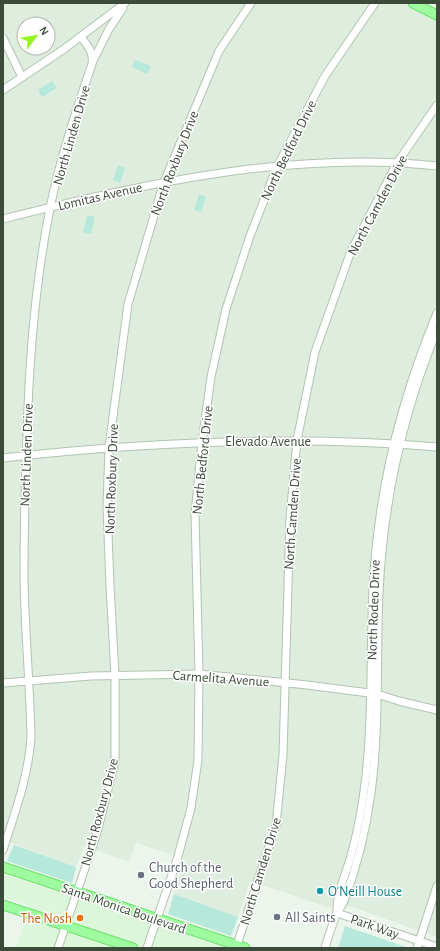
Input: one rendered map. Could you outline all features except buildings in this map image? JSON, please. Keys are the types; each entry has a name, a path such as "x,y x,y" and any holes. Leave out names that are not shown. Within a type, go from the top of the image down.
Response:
{"main road":[{"path":"413,3 437,15"},
{"name":"Santa Monica Boulevard","path":"3,867 239,947"},
{"path":"3,905 133,948"}],"street":[{"path":"3,90 81,37 127,3"},
{"name":"North Linden Drive","path":"3,850 22,791 27,770 31,738 24,583 26,456 29,366 40,264 50,207 64,152 92,64 109,29 127,3"},
{"name":"North Roxbury Drive","path":"58,948 97,833 115,760 115,675 108,545 109,448 128,304 164,182 219,52 250,3"},
{"name":"North Bedford Drive","path":"147,948 177,860 191,808 198,760 199,674 196,514 202,442 211,377 226,309 250,236 278,167 325,76 375,3"},
{"path":"81,37 92,53 92,64"},
{"path":"3,38 22,78"},
{"name":"North Camden Drive","path":"239,947 276,825 284,755 290,518 297,440 315,352 351,251 397,163 437,105"},
{"name":"Lomitas Avenue","path":"3,219 105,194 164,182 221,173 337,163 397,163 437,166"},
{"name":"North Rodeo Drive","path":"325,948 337,913 337,900 354,844 364,797 374,694 373,591 376,551 385,487 414,375 437,313"},
{"name":"North Rodeo Drive","path":"397,444 437,330"},
{"name":"Elevado Avenue","path":"3,458 109,448 202,442 297,440 437,447"},
{"name":"Carmelita Avenue","path":"3,683 71,677 199,674 374,694 437,710"},
{"path":"418,944 437,886"},
{"name":"Park Way","path":"337,913 418,944 437,947"}],"shaded area":[{"path":"3,3 403,3 437,17 437,937 352,907 327,907 250,881 238,917 174,894 185,859 136,843 129,862 84,846 76,867 3,840"},
{"path":"135,60 151,66 147,74 132,67"},
{"path":"52,81 57,88 42,97 38,90"},
{"path":"118,165 125,168 120,183 113,180"},
{"path":"199,194 206,197 201,212 194,210"},
{"path":"87,215 95,217 91,234 83,232"},
{"path":"14,845 76,867 72,883 7,861"},
{"path":"3,874 227,948 16,948 30,906 3,897"},
{"path":"174,894 238,917 231,936 168,914"},
{"path":"345,926 406,947 338,948"}],"place":[{"name":"Church of the Good Shepherd","path":"141,875"},
{"name":"O'Neill House","path":"320,891"},
{"name":"All Saints","path":"277,917"},
{"name":"The Nosh","path":"80,918"}]}
